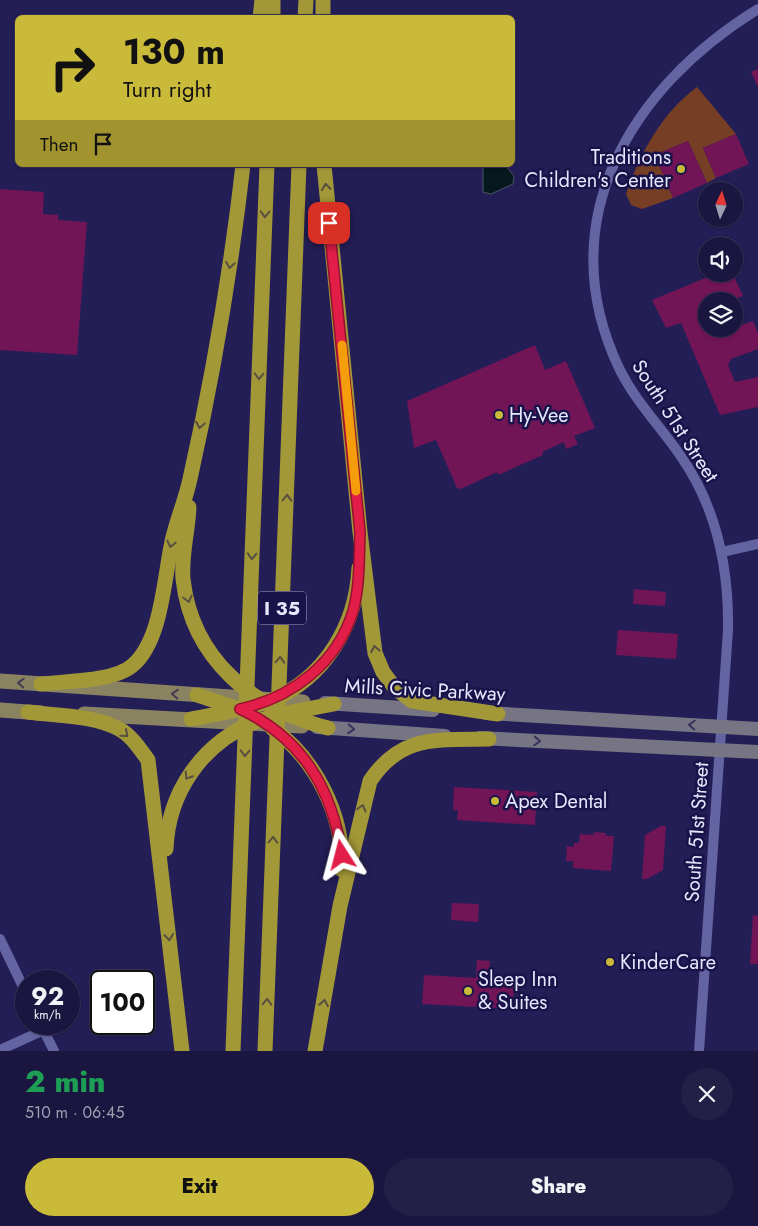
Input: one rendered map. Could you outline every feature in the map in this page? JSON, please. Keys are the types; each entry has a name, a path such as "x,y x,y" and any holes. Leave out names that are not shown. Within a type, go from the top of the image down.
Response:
{"highway":[{"path":"260,15 262,0"},
{"path":"273,0 273,15"},
{"path":"305,15 306,0"},
{"path":"323,0 323,15"},
{"path":"41,684 110,676 132,666 146,648 156,627 173,537 190,481 226,292 243,167"},
{"name":"I 35","path":"234,1051 267,167"},
{"name":"I 35","path":"265,1051 300,167"},
{"path":"324,167 360,532 375,653 383,672 395,688 412,701 498,714"},
{"path":"190,481 183,547 184,580 192,615 204,644 239,685 285,714"},
{"path":"197,696 223,708 240,709 264,701 305,680 328,658 344,634 353,611 359,572 360,532"},
{"path":"164,888 166,832 175,802 188,774 221,741 260,722 285,714 303,715 334,704"},
{"path":"191,719 223,708"},
{"path":"240,709 291,743 318,779 331,805 338,830 342,855 340,906"},
{"path":"28,712 102,722 121,730 138,746 148,760 182,1051"},
{"path":"303,715 328,728"},
{"path":"316,1051 340,906 370,781 381,764 403,748 430,740 488,738"}],"main road":[{"path":"0,681 197,696"},
{"path":"223,708 264,701 303,715"},
{"name":"Mills Civic Parkway","path":"334,704 758,729"},
{"path":"223,708 260,722 303,715"},
{"path":"0,710 191,719"},
{"path":"328,728 758,752"}],"street":[{"name":"South 51st Street","path":"699,1051 722,727 728,603 722,552 714,525 695,479 667,436 646,412 620,369 602,323 595,276 597,222 601,200 613,164 639,117 652,100 699,51 733,24 758,9"},
{"path":"722,552 758,544"},
{"path":"0,939 15,970"},
{"path":"0,1050 27,1035"},
{"path":"46,1035 54,1051"}],"shaded area":[{"path":"697,87 736,134 703,148 716,178 707,182 688,141 655,155 673,198 642,209 631,205 626,194 638,163 663,122 684,98"}],"water":[{"path":"483,167 507,167 514,176 513,184 491,194 483,192"}],"building":[{"path":"758,69 758,87 751,72"},
{"path":"736,134 749,164 716,178 703,148"},
{"name":"Traditions Children's Center","path":"688,141 707,182 698,182 698,187 673,198 655,155"},
{"path":"0,189 44,192 43,214 58,215 58,220 87,222 77,355 0,350"},
{"path":"698,281 737,282 741,292 698,292 698,337 743,337 743,324 753,321 758,333 758,349 731,359 728,365 735,382 758,377 758,407 720,415 681,323 666,328 652,300"},
{"name":"Hy-Vee","path":"535,345 545,370 566,361 595,428 574,436 578,444 566,449 564,442 542,452 543,455 498,475 497,472 461,489 457,488 436,440 414,448 407,401"},
{"path":"634,589 666,592 665,606 633,604"},
{"path":"618,630 678,634 676,659 616,655"},
{"name":"Apex Dental","path":"454,787 537,792 535,825 457,820 458,810 453,810"},
{"path":"661,826 666,826 663,870 647,879 642,879 645,835"},
{"path":"594,832 606,833 606,836 614,836 611,871 573,868 573,861 566,861 567,846 574,847 574,843 579,843 580,834 594,835"},
{"path":"452,903 479,904 478,922 451,920"},
{"path":"753,915 758,916 758,964 750,964"},
{"name":"Sleep Inn & Suites","path":"477,960 490,961 489,978 514,980 513,1009 422,1004 424,975 476,978"}],"slow traffic":[{"path":"342,345 356,491"}],"place":[{"name":"Traditions Children's Center","path":"681,169"},
{"name":"Hy-Vee","path":"499,415"},
{"name":"Apex Dental","path":"495,801"},
{"name":"KinderCare","path":"610,962"},
{"name":"Sleep Inn & Suites","path":"468,991"}],"route":[{"path":"329,223 360,532 359,572 353,611 344,634 328,658 305,680 290,691 271,700 240,709 266,723 291,743 318,779 331,805 342,855"}]}
